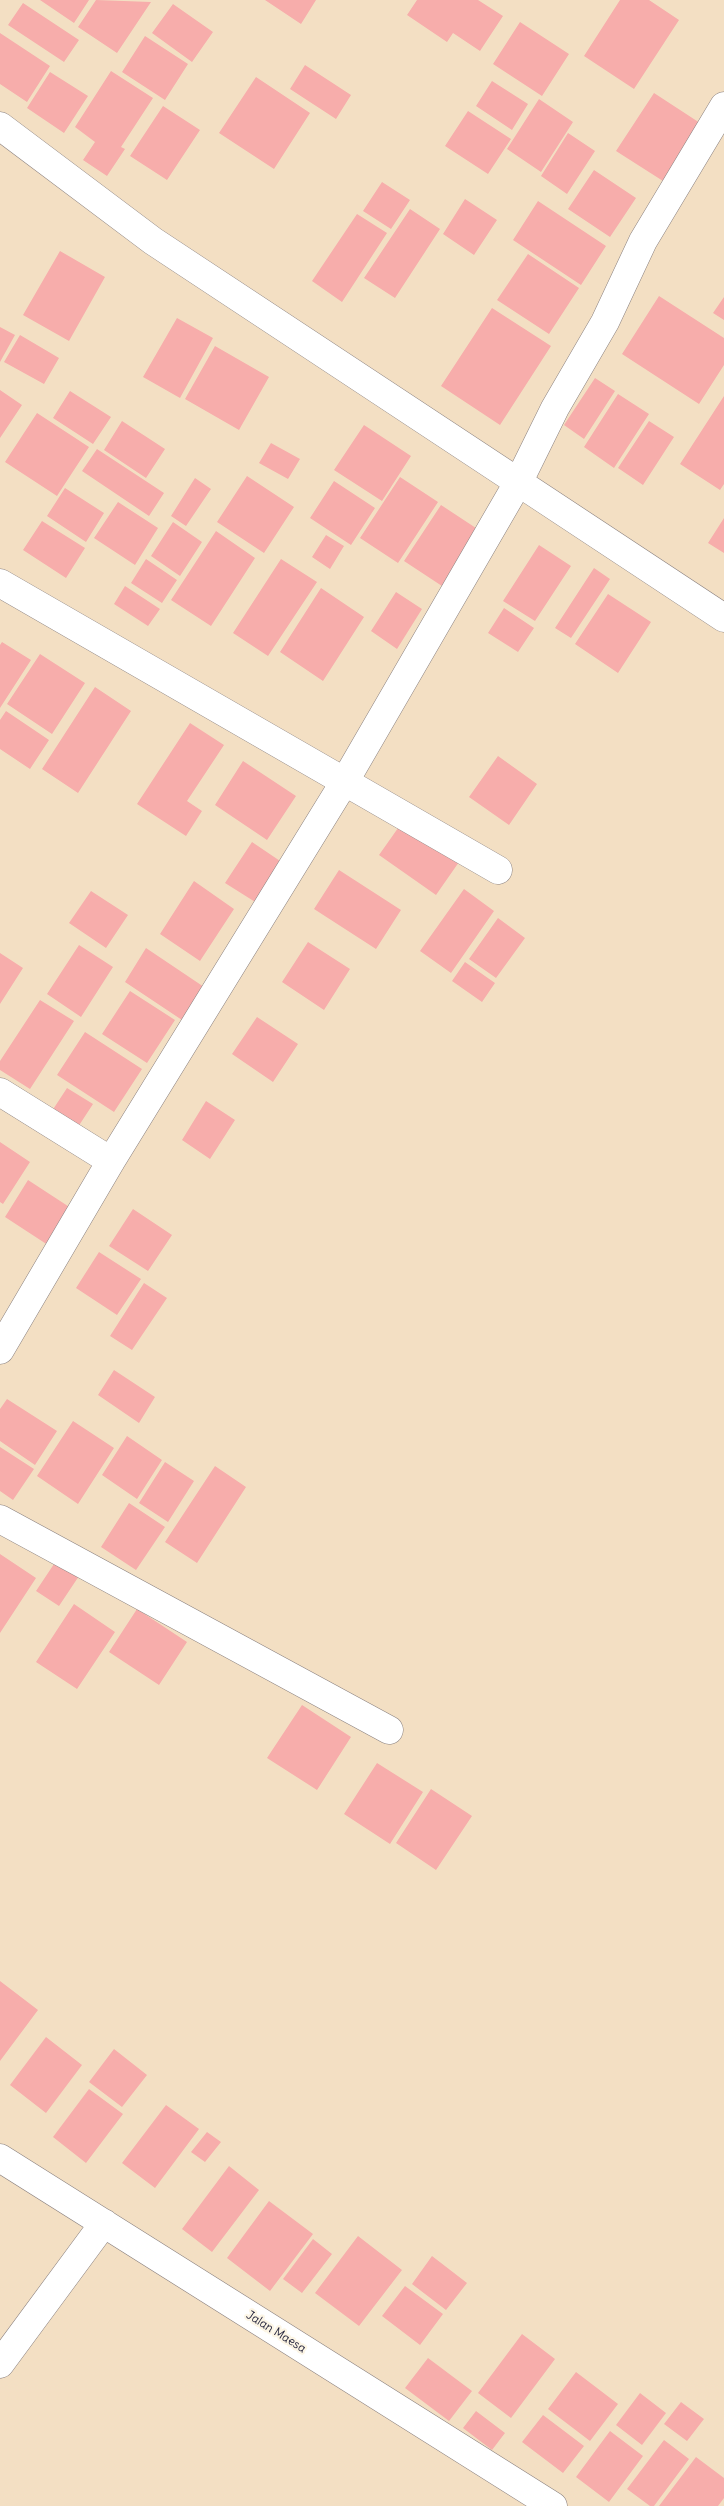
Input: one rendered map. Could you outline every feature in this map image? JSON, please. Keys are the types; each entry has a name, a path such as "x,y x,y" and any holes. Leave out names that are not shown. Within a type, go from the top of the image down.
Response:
{"street":[{"path":"0,1350 111,1161 345,781 519,481 555,408 605,322 643,242 724,106"},
{"path":"0,126 152,241 519,481 724,618"},
{"path":"0,583 498,870"},
{"path":"0,1092 111,1161"},
{"path":"0,1519 389,1730"},
{"name":"Jalan Maesa","path":"0,2158 552,2506"},
{"path":"0,2364 104,2223"}],"building":[{"path":"40,0 89,0 74,23"},
{"path":"96,0 151,2 117,53 78,27"},
{"path":"265,0 316,0 301,24"},
{"path":"417,0 478,0 503,16 480,51 453,33 447,42 407,15"},
{"path":"620,0 649,0 679,20 634,89 584,56"},
{"path":"23,3 79,40 64,62 8,25"},
{"path":"173,4 213,32 192,62 152,33"},
{"path":"520,22 569,54 542,96 493,64"},
{"path":"0,33 50,66 27,102 0,84"},
{"path":"145,36 188,64 165,100 122,72"},
{"path":"305,65 351,95 336,119 290,89"},
{"path":"111,71 153,98 121,147 125,149 107,176 83,160 95,142 75,127"},
{"path":"50,72 88,96 64,133 27,108"},
{"path":"256,77 310,113 274,169 219,133"},
{"path":"492,81 528,104 512,130 476,106"},
{"path":"654,93 700,123 663,181 616,151"},
{"path":"539,99 573,122 541,172 507,149"},
{"path":"163,106 200,130 167,180 130,156"},
{"path":"468,111 511,139 488,174 445,146"},
{"path":"568,133 595,151 567,194 541,176"},
{"path":"594,170 636,198 610,237 568,209"},
{"path":"382,182 410,200 391,229 363,211"},
{"path":"465,199 497,220 474,255 443,234"},
{"path":"538,201 606,246 581,285 513,240"},
{"path":"410,209 440,229 395,298 364,278"},
{"path":"357,214 387,233 342,302 312,281"},
{"path":"60,251 105,277 69,341 23,315"},
{"path":"528,254 579,288 549,334 497,300"},
{"path":"659,296 724,338 724,365 699,404 622,354"},
{"path":"724,297 724,320 713,313"},
{"path":"492,308 551,346 500,425 441,386"},
{"path":"177,318 213,338 180,398 143,377"},
{"path":"0,327 15,335 0,362"},
{"path":"20,335 59,358 44,384 4,362"},
{"path":"215,346 269,377 239,430 185,399"},
{"path":"595,378 615,391 584,439 564,425"},
{"path":"0,390 22,405 0,438"},
{"path":"70,391 111,417 93,444 53,418"},
{"path":"618,394 649,414 614,468 584,447"},
{"path":"724,396 724,484 720,490 680,464"},
{"path":"37,413 89,447 57,496 5,462"},
{"path":"122,421 165,449 146,478 104,450"},
{"path":"649,421 674,437 643,485 618,468"},
{"path":"364,425 411,456 382,501 334,470"},
{"path":"271,443 300,459 288,479 259,463"},
{"path":"97,449 164,493 149,516 82,471"},
{"path":"247,476 294,507 264,553 217,522"},
{"path":"400,477 438,502 398,563 360,538"},
{"path":"195,478 211,489 186,526 171,516"},
{"path":"334,481 375,508 351,545 310,518"},
{"path":"65,488 104,513 86,542 47,516"},
{"path":"118,502 158,528 135,565 94,538"},
{"path":"441,505 482,532 445,588 404,561"},
{"path":"724,518 724,553 708,543"},
{"path":"42,521 85,548 66,578 23,550"},
{"path":"173,522 202,542 180,576 151,556"},
{"path":"216,531 255,558 211,626 171,600"},
{"path":"326,535 344,546 330,569 312,557"},
{"path":"539,545 571,566 535,621 503,601"},
{"path":"146,559 177,580 162,603 131,583"},
{"path":"281,559 317,582 268,656 233,633"},
{"path":"594,568 610,579 571,638 555,628"},
{"path":"125,586 160,609 148,626 114,604"},
{"path":"321,588 364,617 323,681 280,652"},
{"path":"396,592 422,609 397,649 371,631"},
{"path":"608,594 651,622 618,673 575,644"},
{"path":"504,608 534,628 518,652 488,633"},
{"path":"2,642 31,660 0,708 0,645"},
{"path":"40,654 85,683 52,734 7,704"},
{"path":"95,687 131,711 78,793 42,769"},
{"path":"6,711 49,740 30,769 0,749 0,720"},
{"path":"190,723 224,745 187,801 202,811 186,836 137,804"},
{"path":"498,756 537,784 509,825 469,797"},
{"path":"243,761 296,796 267,840 215,805"},
{"path":"403,821 459,862 436,895 379,855"},
{"path":"252,842 286,865 260,905 225,883"},
{"path":"339,870 401,910 376,949 314,909"},
{"path":"194,881 234,909 200,961 160,934"},
{"path":"464,889 494,911 451,973 420,951"},
{"path":"91,891 128,915 106,948 69,923"},
{"path":"498,918 525,938 496,978 469,959"},
{"path":"308,942 350,969 324,1010 282,982"},
{"path":"79,945 113,967 81,1017 47,994"},
{"path":"146,948 207,989 185,1022 125,982"},
{"path":"0,953 23,968 0,1004"},
{"path":"465,962 495,983 482,1002 452,981"},
{"path":"130,991 175,1020 147,1063 102,1034"},
{"path":"40,1000 74,1021 30,1089 0,1070 0,1061"},
{"path":"257,1017 298,1044 273,1082 232,1054"},
{"path":"85,1032 142,1069 114,1112 57,1075"},
{"path":"67,1088 93,1104 76,1130 50,1114"},
{"path":"206,1101 235,1120 210,1159 182,1140"},
{"path":"0,1142 30,1162 3,1204 0,1202"},
{"path":"28,1180 77,1212 54,1249 5,1217"},
{"path":"133,1209 172,1235 148,1271 109,1246"},
{"path":"99,1252 141,1279 117,1315 76,1288"},
{"path":"144,1283 167,1298 132,1350 110,1336"},
{"path":"114,1370 155,1397 139,1423 98,1395"},
{"path":"7,1399 57,1431 35,1465 0,1441 0,1409"},
{"path":"73,1421 114,1448 78,1504 37,1476"},
{"path":"127,1436 162,1460 137,1499 102,1475"},
{"path":"0,1447 34,1469 13,1500 0,1491"},
{"path":"165,1462 194,1481 168,1522 139,1503"},
{"path":"215,1466 246,1487 197,1563 165,1542"},
{"path":"129,1503 165,1527 136,1570 101,1547"},
{"path":"0,1554 36,1578 0,1633"},
{"path":"56,1561 79,1576 59,1606 36,1591"},
{"path":"74,1604 115,1632 77,1689 36,1662"},
{"path":"137,1609 187,1642 159,1685 109,1652"},
{"path":"302,1705 351,1737 317,1790 267,1758"},
{"path":"377,1763 423,1792 390,1844 344,1814"},
{"path":"431,1789 472,1816 436,1870 396,1843"},
{"path":"0,1981 38,2010 0,2061"},
{"path":"46,2037 82,2065 46,2113 10,2085"},
{"path":"114,2049 147,2075 122,2107 89,2082"},
{"path":"89,2089 123,2114 86,2163 53,2137"},
{"path":"166,2105 199,2129 155,2188 122,2163"},
{"path":"207,2132 221,2142 205,2162 191,2152"},
{"path":"229,2166 259,2190 212,2252 182,2229"},
{"path":"269,2201 313,2234 270,2291 227,2258"},
{"path":"358,2236 402,2270 359,2326 315,2293"},
{"path":"313,2239 332,2254 302,2293 283,2279"},
{"path":"432,2256 467,2283 446,2310 412,2284"},
{"path":"405,2286 443,2314 420,2345 382,2316"},
{"path":"522,2334 555,2359 511,2418 478,2393"},
{"path":"428,2358 472,2391 449,2421 405,2388"},
{"path":"576,2372 618,2404 590,2441 548,2409"},
{"path":"640,2393 666,2413 642,2445 616,2425"},
{"path":"681,2402 704,2419 687,2441 664,2424"},
{"path":"476,2411 505,2433 492,2450 463,2428"},
{"path":"543,2415 584,2446 563,2473 522,2442"},
{"path":"610,2431 643,2456 609,2502 576,2477"},
{"path":"664,2440 689,2459 654,2506 650,2506 627,2489"},
{"path":"696,2457 724,2478 724,2498 718,2506 659,2506"}]}
